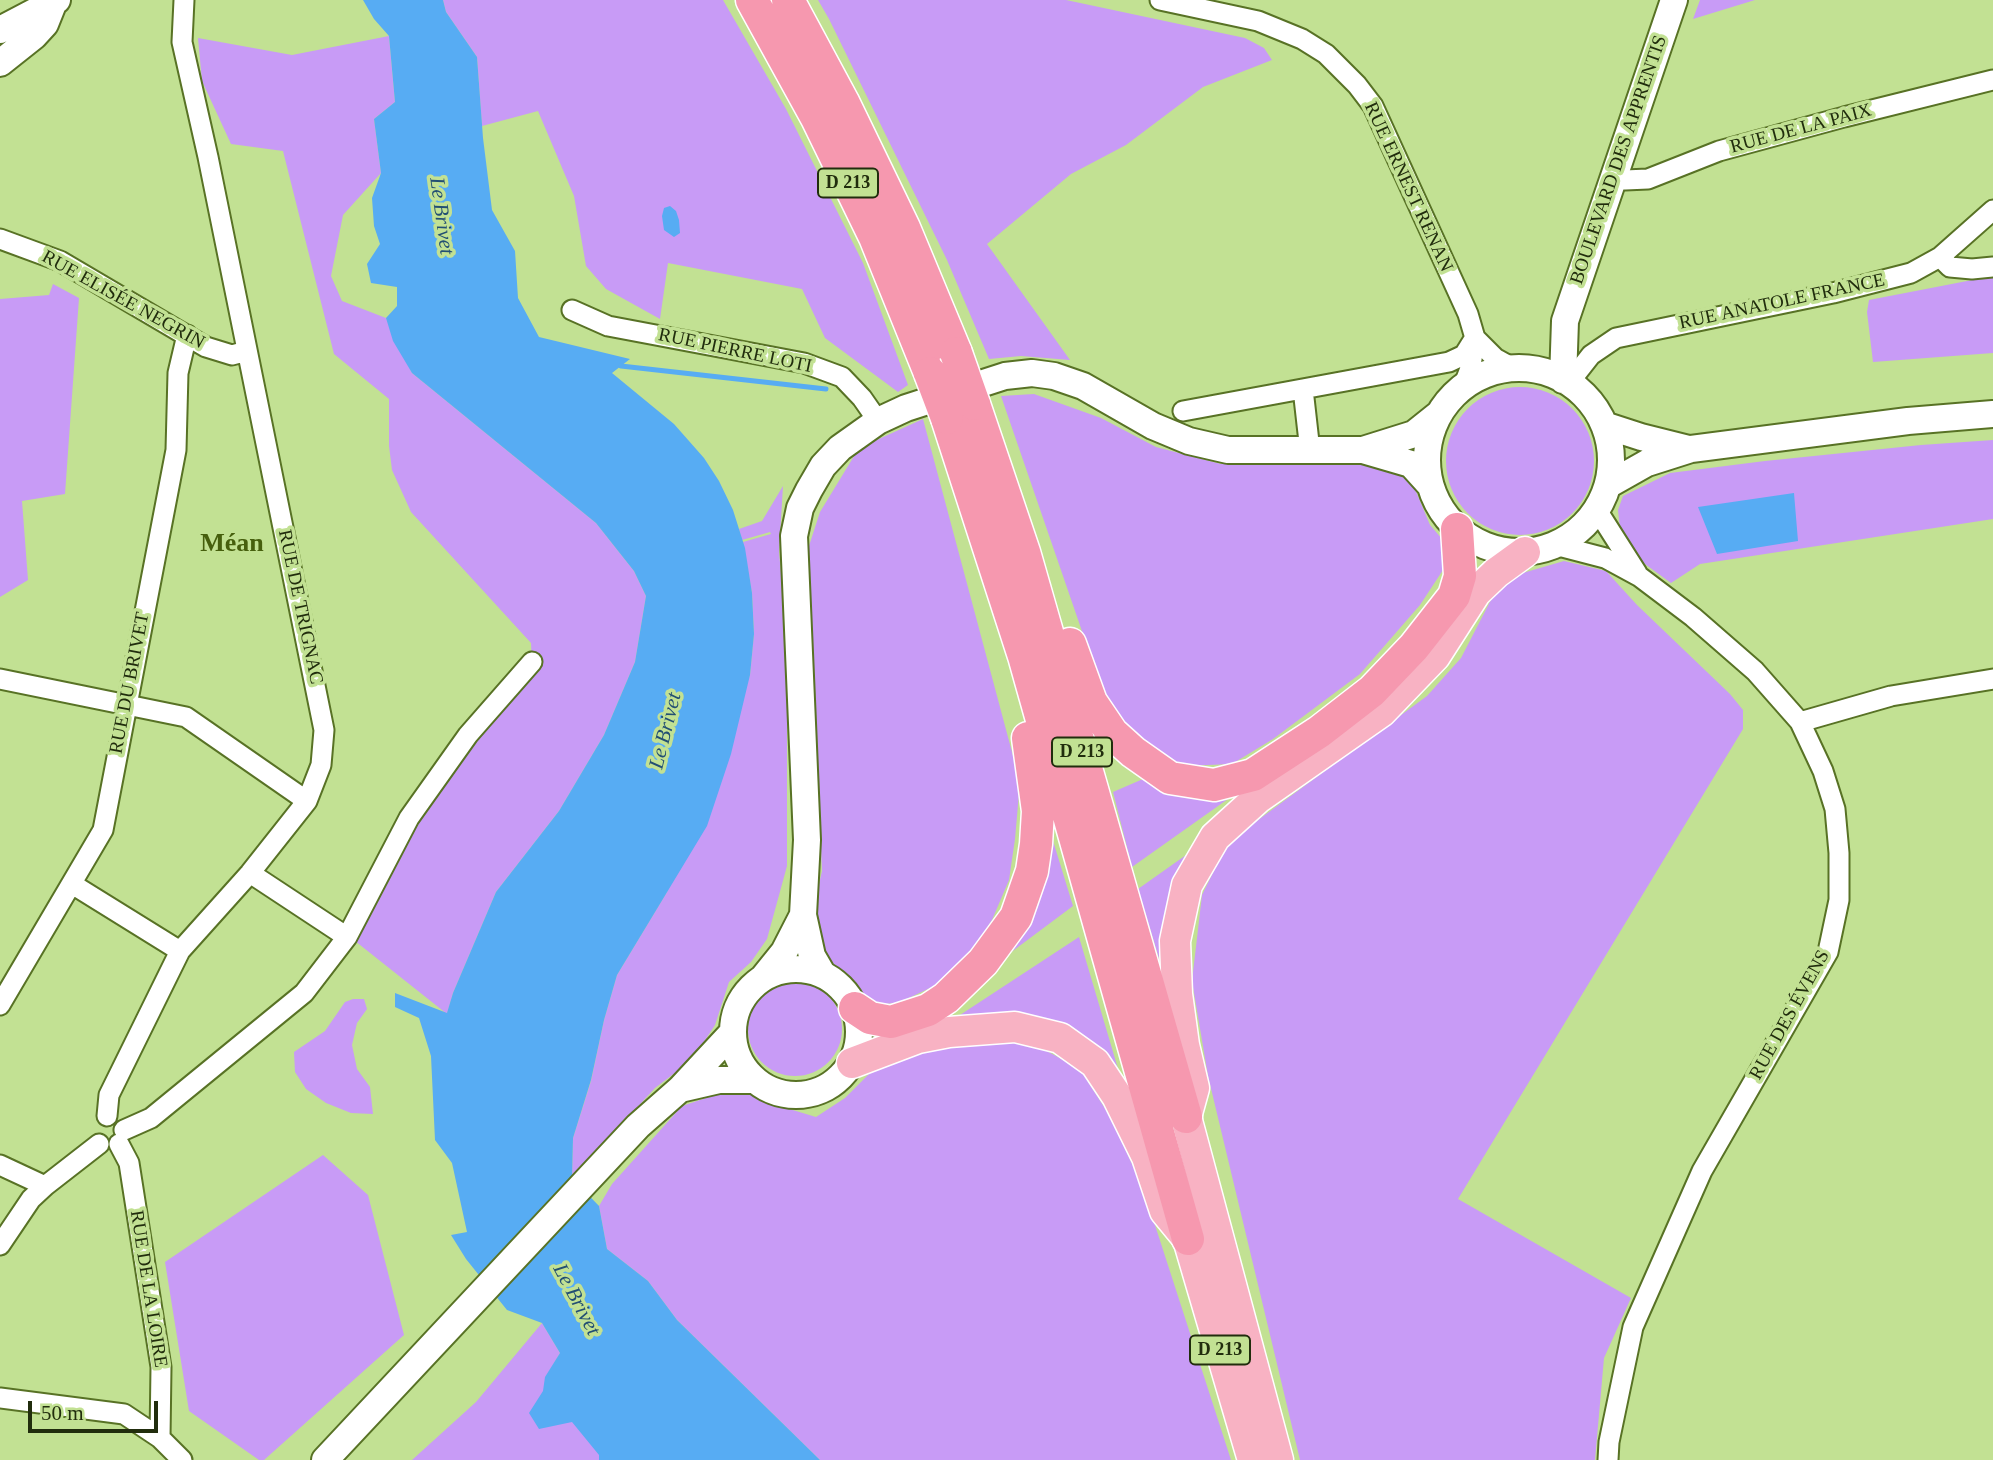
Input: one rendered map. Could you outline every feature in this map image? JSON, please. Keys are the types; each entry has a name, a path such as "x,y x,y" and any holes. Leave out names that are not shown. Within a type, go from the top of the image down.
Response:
{"highway":[{"name":"D 213","path":"752,0 817,118 875,237 947,418 1009,555 1024,656 1188,1239"},
{"name":"D 213","path":"788,0 843,102 899,217 974,404 1009,555 1186,1117"},
{"path":"855,1007 870,1018 891,1022 928,1010 946,998 983,962 1016,917 1025,897 1036,844 1038,811 1035,780 1017,688 991,592 1009,555 1044,573 1091,702 1112,733 1133,752 1170,778 1214,785 1252,775 1319,733 1372,691 1414,647 1454,596 1460,576 1457,529"}],"main road":[{"name":"BOULEVARD DES APPRENTIS","path":"1520,369 1545,351 1565,321 1674,0"},
{"path":"0,30 55,2"},
{"path":"0,63 46,24 55,2"},
{"name":"BOULEVARD DES APPRENTIS","path":"1565,321 1566,381"},
{"path":"1520,369 1538,371 1566,381 1586,397 1604,425 1611,454 1608,485 1597,510 1578,531 1555,545 1525,552 1500,551 1477,543 1457,529 1440,509 1430,485 1427,460 1430,436 1440,413 1450,399 1464,387 1479,377 1496,372 1520,369"},
{"path":"823,975 812,956 803,915 807,840 794,536 800,508 823,466 840,448 878,421 906,408 1005,376 1032,373 1054,376 1083,386 1153,426 1189,441 1228,450 1363,450 1414,434 1440,413"},
{"path":"1608,485 1647,463 1691,449 1908,421 1993,414"},
{"path":"1604,425 1691,449"},
{"path":"1363,450 1411,464 1430,485"},
{"path":"1186,1117 1194,1088 1184,1045 1177,995 1175,941 1186,885 1215,837 1258,799 1381,712 1436,656 1476,592 1525,552"},
{"path":"763,978 782,970 803,969 823,975 847,994 855,1007 859,1026 858,1045 852,1063 830,1086 816,1092 794,1095 773,1091 754,1080 739,1058 733,1032 734,1016 741,1001 784,952 803,915"},
{"path":"852,1063 918,1038 949,1032 1015,1027 1060,1038 1095,1063 1117,1096 1147,1157 1165,1211 1188,1239"},
{"path":"325,1460 638,1126 680,1089 733,1032"},
{"path":"680,1089 719,1080 754,1080"},
{"name":"D 213","path":"1186,1117 1278,1460"},
{"name":"D 213","path":"1188,1239 1253,1460"}],"street":[{"name":"RUE DE TRIGNAC","path":"114,1139 93,1135 94,1125 107,1116 109,1095 180,951 250,873 307,801 321,765 324,730 181,42 184,0"},
{"name":"RUE ERNEST RENAN","path":"1160,0 1258,20 1302,39 1326,54 1373,106 1468,314 1475,338 1471,366 1464,387"},
{"name":"RUE DE LA PAIX","path":"1612,177 1625,180 1648,179 1719,150 1993,80"},
{"name":"RUE ANATOLE FRANCE","path":"1566,381 1591,355 1616,338 1911,273 1940,257 1993,209"},
{"name":"RUE ELISÉE NEGRIN","path":"0,239 60,261 206,347 232,355 247,351"},
{"path":"1940,257 1950,267 1993,267"},
{"name":"RUE PIERRE LOTI","path":"572,310 608,326 804,363 842,377 862,397 878,421"},
{"name":"RUE DU BRIVET","path":"0,1005 103,830 176,450 178,373 187,335"},
{"name":"RUE ERNEST RENAN","path":"1475,338 1494,358 1520,369"},
{"path":"1183,411 1450,362 1464,355 1475,338"},
{"path":"1303,389 1310,451"},
{"name":"RUE DES ÉVENS","path":"1597,510 1640,577"},
{"name":"RUE DES ÉVENS","path":"1555,545 1605,558 1640,577 1693,617 1755,671 1800,722 1823,771 1835,809 1839,853 1839,900 1828,952 1702,1171 1633,1327 1609,1442 1608,1460"},
{"path":"0,1245 31,1199 45,1186 114,1139 151,1118 304,993 347,937 409,818 468,735 532,662"},
{"path":"0,679 186,718 307,801"},
{"path":"1800,722 1891,696 1993,679"},
{"path":"250,873 347,937"},
{"path":"72,884 180,951"},
{"path":"107,1116 117,1118 114,1139"},
{"name":"RUE DE LA LOIRE","path":"114,1139 129,1163 161,1367 160,1438"},
{"path":"0,1165 45,1186"},
{"path":"0,1398 124,1414 160,1438 182,1460"}],"shaded area":[{"path":"443,0 723,0 786,109 863,263 908,385 898,392 825,338 802,289 668,263 660,319 606,289 586,266 574,196 538,111 482,126 477,57 446,12"},
{"path":"818,0 1066,0 1245,38 1264,48 1272,60 1203,87 1126,145 1071,174 987,244 1070,360 1021,356 989,359 947,260"},
{"path":"1700,0 1755,0 1693,19"},
{"path":"389,36 395,102 374,119 381,173 343,215 331,276 342,301 386,318 412,373 596,523 634,571 646,596 635,662 604,735 559,811 496,892 453,993 447,1014 355,941 435,784 487,730 532,663 531,643 411,512 392,470 389,399 334,354 283,151 231,144 202,81 198,38 292,55"},
{"path":"1993,276 1993,353 1873,362 1867,312 1869,300"},
{"path":"53,284 79,298 65,494 22,501 28,580 0,597 0,299 49,295"},
{"path":"1520,387 1548,393 1561,399 1572,409 1582,420 1588,433 1594,461 1588,489 1582,502 1572,513 1561,523 1548,529 1520,535 1492,529 1479,523 1468,513 1458,502 1452,489 1446,461 1452,433 1458,420 1468,409 1479,399 1492,393"},
{"path":"1034,394 1101,418 1156,447 1221,464 1395,464 1410,477 1430,525 1443,540 1443,570 1420,605 1360,674 1273,739 1232,764 1185,766 1145,747 1105,698 1001,396"},
{"path":"923,419 1020,782 1009,880 992,920 969,956 943,982 898,1003 885,1004 857,996 825,962 818,946 815,902 822,871 807,552 820,512 859,448"},
{"path":"1993,440 1993,519 1700,564 1671,583 1638,559 1620,529 1618,510 1623,496 1670,473 1921,445"},
{"path":"783,486 779,552 787,637 787,866 767,939 751,962 729,982 715,1025 692,1060 655,1088 572,1178 573,1138 591,1081 617,975 667,892 750,675 754,634 752,593 743,542 771,534 770,532 742,540 739,529 762,521"},
{"path":"1564,561 1606,571 1743,710 1743,729 1458,1199 1631,1298 1604,1358 1595,1460 1300,1460 1208,1076 1192,981 1202,895 1228,842 1427,696 1461,658 1493,596 1509,577"},
{"path":"1143,779 1170,792 1235,794 1132,867 1113,792"},
{"path":"1050,831 1073,906 1006,956"},
{"path":"1196,848 1167,985 1138,889"},
{"path":"1079,937 1124,1089 1085,1039 1046,1019 1002,1012 963,1019 960,1015"},
{"path":"795,982 813,985 828,996 839,1011 842,1029 839,1047 828,1062 813,1073 795,1076 777,1073 762,1062 751,1047 748,1029 751,1011 762,996 777,985"},
{"path":"364,999 367,1009 357,1023 352,1045 357,1069 370,1087 373,1114 351,1113 326,1103 306,1089 295,1072 294,1052 325,1031 345,1002"},
{"path":"966,1042 1030,1042 1080,1069 1111,1118 1143,1188 1231,1460 820,1460 677,1320 648,1281 607,1249 599,1206 612,1184 682,1106 734,1092 756,1096 816,1117 845,1098 869,1074 905,1049"},
{"path":"323,1155 368,1195 404,1335 264,1460 259,1460 189,1411 165,1262"},
{"path":"542,1323 560,1353 546,1377 656,1460 412,1460 476,1402"}],"water":[{"name":"Le Brivet","path":"363,0 443,0 446,12 477,57 492,210 515,251 518,298 539,337 630,359 612,373 674,424 704,458 733,510 745,548 752,593 754,634 750,675 731,754 707,826 617,975 591,1080 573,1138 572,1178 599,1206 607,1249 648,1281 677,1320 820,1460 599,1460 599,1455 572,1422 539,1429 529,1413 543,1391 545,1377 560,1353 542,1323 507,1310 466,1259 451,1235 467,1232 452,1163 435,1140 431,1056 419,1018 395,1007 395,993 447,1013 496,892 559,811 604,735 635,662 646,596 634,571 596,523 412,373 393,341 386,318 397,306 397,287 371,283 367,264 380,244 374,226 372,198 381,173 374,119 395,102 389,36 374,19"},
{"path":"670,206 676,211 679,220 680,233 674,237 664,230 662,216 664,208"},
{"path":"1794,493 1798,541 1717,554 1698,507"}],"waterway":[{"path":"621,366 826,389"}],"district":[{"name":"Méan","path":"232,544"}]}
